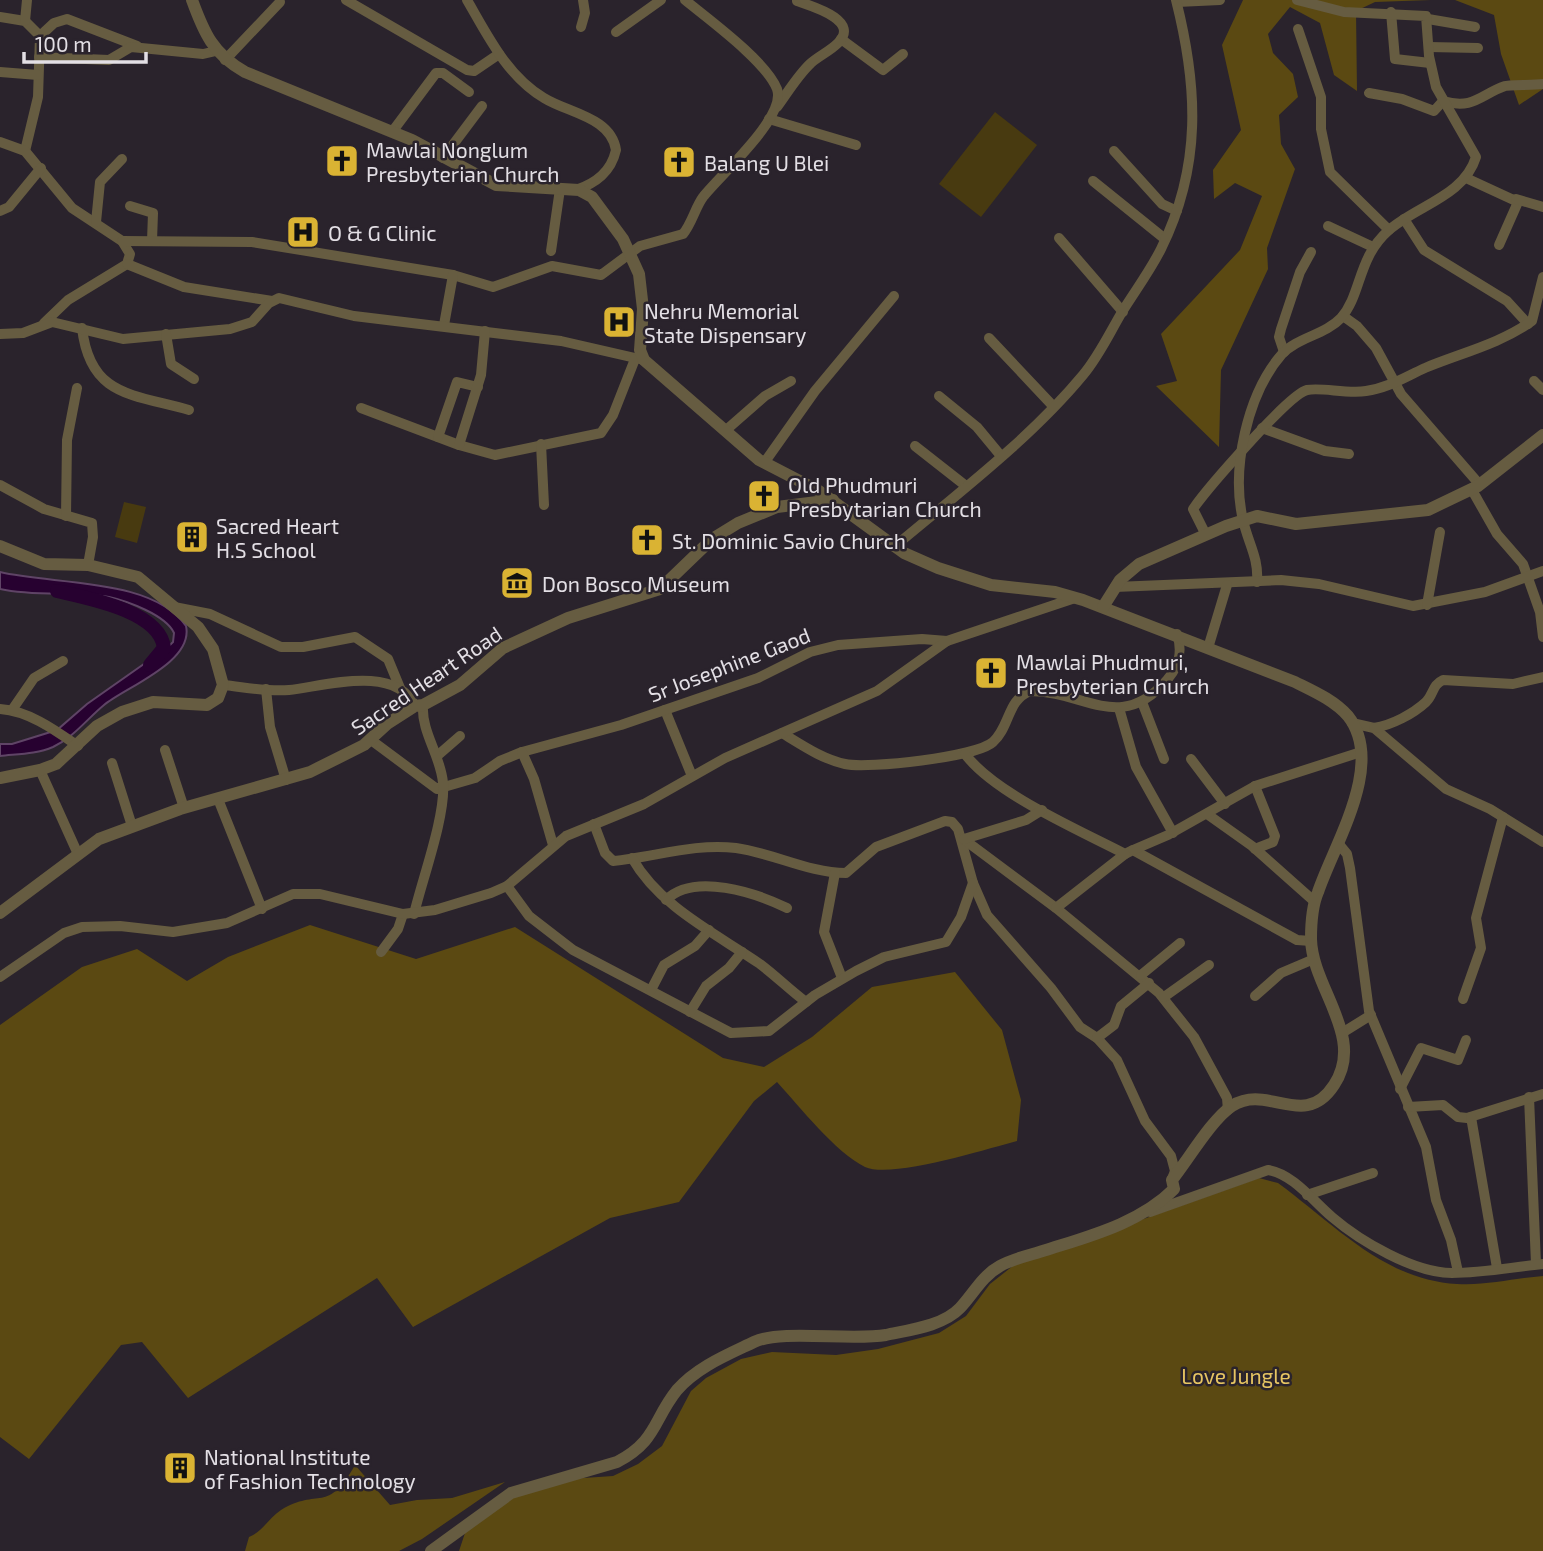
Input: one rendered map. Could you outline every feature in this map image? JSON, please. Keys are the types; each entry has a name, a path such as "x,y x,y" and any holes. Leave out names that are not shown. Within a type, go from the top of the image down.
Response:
{"street":[{"path":"25,21 27,0"},
{"path":"192,0 204,36 221,56 245,72 391,131 496,185 586,192 603,209 631,253 643,295 640,359 613,415 601,433 541,444 501,455 459,445 361,408"},
{"path":"346,0 467,70 474,71 499,54"},
{"path":"467,0 499,54 533,91 587,117 611,134 616,150 609,167 593,184 576,190"},
{"path":"581,27 585,13 583,0"},
{"path":"616,32 661,0"},
{"path":"685,0 723,31 771,79 777,89 776,109"},
{"path":"894,547 1001,456 1053,406 1095,359 1140,287 1177,211 1188,174 1194,119 1193,83 1176,1 1220,0"},
{"path":"1297,0 1344,12 1419,13 1428,19 1475,27"},
{"path":"122,242 252,242 453,275 493,287 552,266 601,275 640,246 683,234 702,198 769,119 809,65 841,38 844,30 836,19 797,1"},
{"path":"40,57 109,60 128,48 221,56 280,2"},
{"path":"1391,12 1395,59 1430,63"},
{"path":"0,17 25,21 40,36 36,108 25,151"},
{"path":"40,36 54,23 67,19 140,48"},
{"path":"1257,582 1255,554 1242,520 1242,454 1247,418 1284,352 1326,330 1343,316 1373,247 1404,219 1437,197 1452,192 1473,167 1475,152 1443,102 1430,63 1428,19"},
{"path":"1298,29 1321,97 1321,129 1330,172 1361,199 1389,230"},
{"path":"841,38 883,69 903,54"},
{"path":"1429,47 1478,48"},
{"path":"0,72 38,75"},
{"path":"391,131 436,73 443,74 469,92"},
{"path":"1369,93 1402,99 1434,111 1443,102 1463,103 1487,97 1508,85 1520,87 1543,84"},
{"path":"443,158 482,106"},
{"path":"769,119 856,145"},
{"path":"0,142 25,151 72,208 122,242 130,254 127,264 68,300 43,323 23,333 0,334"},
{"path":"1114,151 1157,199 1177,211"},
{"path":"96,222 100,181 122,159"},
{"path":"0,211 9,207 41,168"},
{"path":"1466,178 1543,207"},
{"path":"1093,181 1165,239"},
{"path":"551,251 560,189"},
{"path":"1499,245 1517,208 1516,199"},
{"path":"130,206 153,213 152,241"},
{"path":"1404,219 1423,250 1507,301 1528,324"},
{"path":"1328,226 1373,247"},
{"path":"1059,238 1123,312"},
{"path":"1284,352 1279,337 1281,329 1300,272 1311,252"},
{"path":"127,264 184,288 272,301"},
{"path":"444,325 453,275"},
{"path":"1206,535 1193,509 1262,428 1305,390 1343,394 1395,384 1426,368 1480,348 1528,324 1534,317 1543,278"},
{"path":"764,463 815,391 894,296"},
{"path":"43,323 52,322 82,328 123,340 242,327 258,319 272,301 279,298 354,316 561,341 640,359 764,463 833,500 894,547 938,568 991,585 1076,598 1103,607 1176,634 1315,692 1337,706 1352,723 1361,752 1354,804 1315,902 1311,941 1314,959 1342,1033 1345,1056 1342,1072 1325,1097 1304,1107 1247,1100 1228,1110 1172,1180"},
{"path":"1343,316 1357,326 1376,348 1395,384 1476,487 1490,523 1518,557 1528,576 1540,612 1543,637"},
{"path":"82,328 88,361 106,383 123,391 189,410"},
{"path":"459,445 478,387 485,331"},
{"path":"166,334 171,364 194,379"},
{"path":"989,338 1053,406"},
{"path":"725,432 765,396 792,381"},
{"path":"1534,381 1543,390"},
{"path":"438,437 457,382 478,387"},
{"path":"66,516 67,440 77,388"},
{"path":"939,396 977,427 1001,456"},
{"path":"1262,428 1325,451 1349,454"},
{"path":"1103,607 1115,587 1131,569 1146,560 1242,520 1262,516 1296,524 1414,514 1445,504 1476,487 1543,435"},
{"path":"541,444 544,505"},
{"path":"915,446 966,486"},
{"path":"0,485 44,509 92,523 93,537 88,565"},
{"name":"Sacred Heart Road","path":"0,913 78,852 99,839 184,808 310,772 371,740 419,706 468,679 503,648 568,618 660,589 712,539 738,523 776,508 833,500"},
{"path":"1427,605 1440,532"},
{"path":"0,546 44,564 88,565 138,577 155,588 198,627 213,649 223,685 218,698 207,705 153,702 122,712 74,743 67,757 40,771 0,778"},
{"path":"1115,587 1310,583 1389,603 1427,605 1485,592 1543,571"},
{"path":"1208,648 1227,585"},
{"name":"Sr Josephine Gaod","path":"444,786 475,778 500,761 522,752 665,710 758,678 819,649 922,639 947,641 1076,598"},
{"path":"173,607 210,614 281,647 303,647 355,637 388,659 400,688 419,706 437,756 444,786 408,914 381,952"},
{"path":"782,733 819,755 860,766 965,754 994,741 1017,699 1030,691 1119,708 1142,702 1175,669 1181,646 1176,634"},
{"path":"0,977 74,929 98,925 173,932 227,923 293,894 306,893 352,900 408,914 435,910 507,886 553,845 594,824 652,800 692,776 782,733 877,691 947,641"},
{"path":"12,710 34,678 63,661"},
{"path":"1374,728 1396,721 1419,707 1428,700 1436,684 1443,680 1513,684 1543,677"},
{"path":"223,685 288,690 346,681 377,682 400,688"},
{"path":"266,689 270,727 286,780"},
{"path":"1142,702 1164,760"},
{"path":"1119,708 1136,766 1173,833"},
{"path":"0,709 12,710 55,730 74,743"},
{"path":"665,710 692,776"},
{"path":"1352,723 1374,728 1446,789 1503,817 1543,842"},
{"path":"437,756 460,736"},
{"path":"371,740 432,787 444,786"},
{"path":"165,750 184,808"},
{"path":"522,752 534,779 553,845"},
{"path":"1056,908 1129,852 1173,833 1255,786 1361,752"},
{"path":"965,754 981,771 1042,810 1288,935 1301,941 1311,941"},
{"path":"1191,759 1225,803"},
{"path":"112,763 132,826"},
{"path":"40,771 78,852"},
{"path":"1255,786 1275,839 1255,849"},
{"path":"218,799 262,909"},
{"path":"963,839 1026,820 1042,810"},
{"path":"1207,814 1255,849 1315,902"},
{"path":"1463,999 1481,948 1476,918 1503,817"},
{"path":"594,824 608,859 613,862 698,848 737,848 835,873 853,870 876,847 945,821 956,824 963,839 973,883 998,931 1051,988 1080,1027 1097,1038 1125,1070 1145,1121 1168,1151 1175,1168 1172,1180 1174,1189 1130,1220"},
{"path":"963,839 1056,908 1141,975 1164,997 1194,1037 1227,1098 1228,1110"},
{"path":"1338,844 1348,855 1371,1015 1428,1155 1436,1200 1451,1240 1458,1272"},
{"path":"632,858 643,876 666,900 806,1002"},
{"path":"835,873 824,932 842,978"},
{"path":"507,886 523,910 573,950 730,1033 758,1034 769,1031 842,978 884,957 946,943 958,925 973,883"},
{"path":"666,900 684,888 733,889 761,895 787,908"},
{"path":"652,990 664,965 695,946 709,930"},
{"path":"1141,975 1180,943"},
{"path":"690,1012 706,986 729,968 742,953"},
{"path":"1255,996 1281,973 1314,959"},
{"path":"1164,997 1209,965"},
{"path":"1097,1038 1114,1026 1119,1009 1149,983"},
{"path":"1342,1033 1371,1015"},
{"path":"1400,1089 1421,1048 1458,1060 1466,1040"},
{"path":"1408,1107 1443,1104 1461,1118 1543,1094"},
{"path":"431,1551 511,1493 617,1462 632,1454 656,1429 669,1402 685,1382 708,1365 758,1340 785,1336 860,1338 930,1324 957,1310 981,1280 1001,1265 1268,1170 1284,1175 1343,1226 1371,1245 1432,1270 1458,1272 1540,1264 1529,1097"},
{"path":"1471,1117 1497,1268"},
{"path":"1307,1195 1373,1173"}],"shaded area":[{"path":"995,112 1037,145 981,217 939,184"},
{"path":"124,502 146,507 137,543 115,537"},
{"path":"0,572 100,586 150,599 170,610 186,626 186,639 180,651 169,662 104,705 61,743 40,751 0,756 0,744 12,744 57,730 87,704 168,647 173,642 174,633 170,626 155,615 109,597 0,589"}],"green space":[{"path":"1243,0 1431,0 1375,2 1356,11 1357,91 1334,75 1320,23 1290,7 1268,34 1273,53 1293,74 1298,97 1279,115 1281,144 1295,169 1267,248 1268,269 1221,370 1219,447 1156,386 1177,381 1161,334 1240,250 1262,196 1235,183 1214,199 1213,170 1241,130 1222,45"},
{"path":"1455,0 1543,0 1543,89 1519,105 1501,54 1494,15"},
{"path":"310,925 416,959 515,927 723,1058 764,1067 812,1037 872,987 955,972 1002,1030 1021,1100 1017,1141 917,1166 878,1170 865,1167 830,1140 777,1082 754,1101 679,1202 610,1218 413,1327 377,1278 188,1398 142,1342 121,1345 29,1459 0,1437 0,1025 82,967 137,949 187,981 228,957"},
{"name":"Love Jungle","path":"1259,1178 1278,1183 1361,1247 1406,1272 1457,1284 1543,1276 1543,1551 459,1551 465,1533 505,1500 569,1479 613,1476 638,1464 662,1446 691,1391 706,1378 741,1359 772,1352 836,1355 878,1349 939,1333 966,1316 990,1284 1014,1265"},
{"path":"355,1465 390,1505 452,1498 505,1482 422,1539 399,1551 245,1551 249,1537 281,1510 305,1500 329,1495 337,1490"}],"waterway":[{"path":"57,591 120,608 150,624 159,635 164,648 150,665"}],"place":[{"name":"Mawlai Nonglum Presbyterian Church","path":"342,161"},
{"name":"Balang U Blei","path":"679,162"},
{"name":"O & G Clinic","path":"303,232"},
{"name":"Nehru Memorial State Dispensary","path":"619,322"},
{"name":"Old Phudmuri Presbytarian Church","path":"764,496"},
{"name":"Sacred Heart H.S School","path":"192,537"},
{"name":"St. Dominic Savio Church","path":"647,540"},
{"name":"Don Bosco Museum","path":"517,583"},
{"name":"Mawlai Phudmuri, Presbyterian Church","path":"991,673"},
{"name":"National Institute of Fashion Technology","path":"180,1468"}]}
